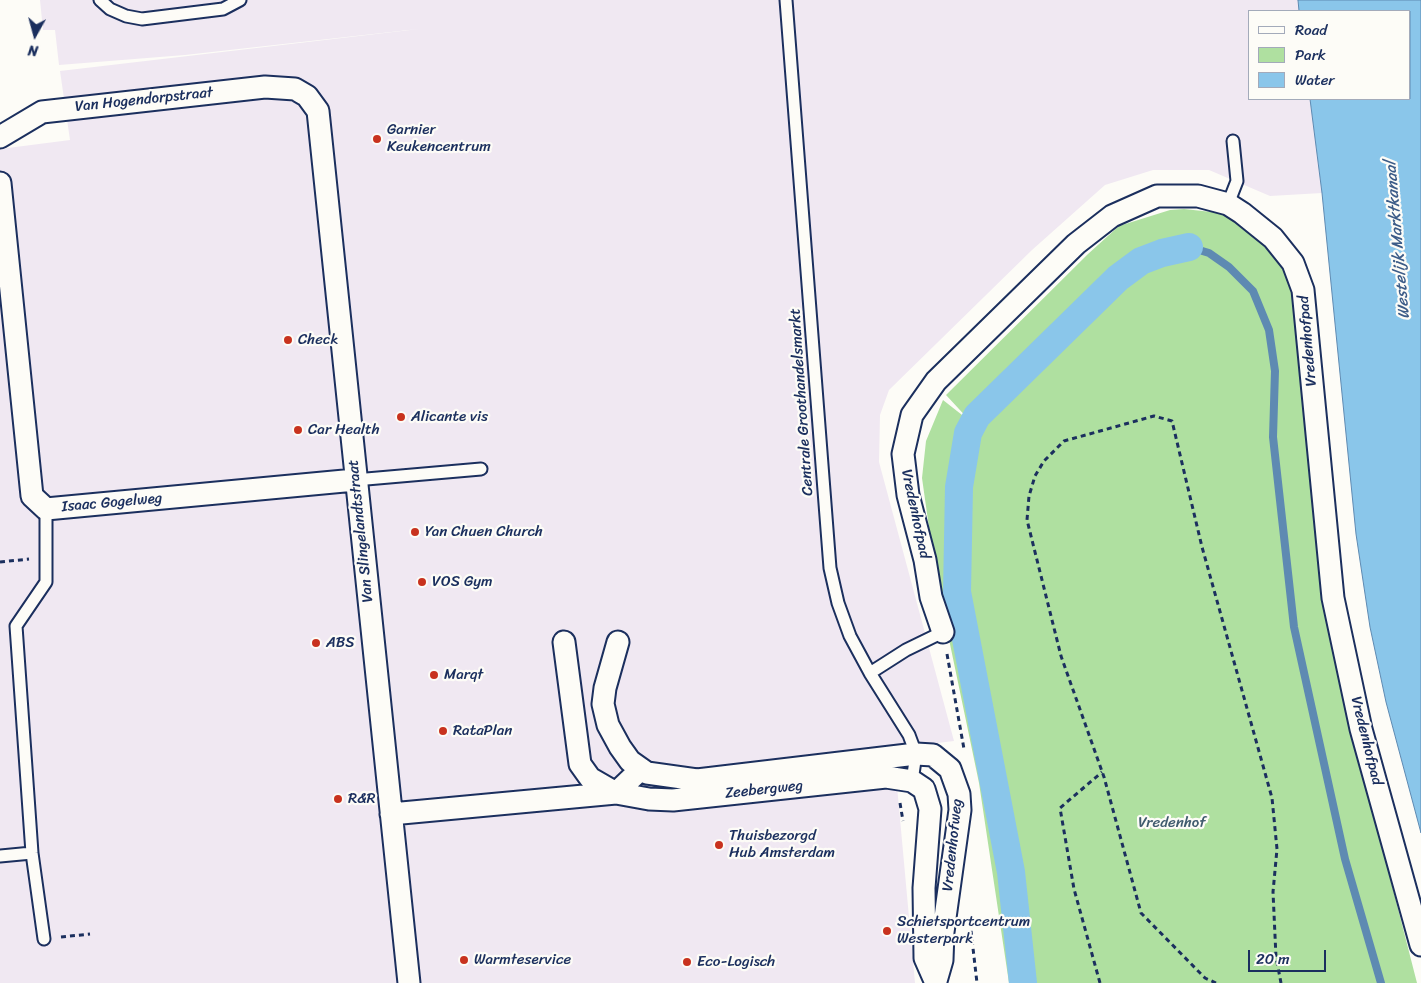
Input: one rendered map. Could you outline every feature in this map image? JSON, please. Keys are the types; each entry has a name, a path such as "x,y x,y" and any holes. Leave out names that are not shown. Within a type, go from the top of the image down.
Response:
{"street":[{"name":"Van Hogendorpstraat","path":"0,137 42,112 265,87 295,89"},
{"name":"Van Slingelandtstraat","path":"295,89 307,96 318,112 409,983"},
{"name":"Isaac Gogelweg","path":"0,183 32,496 46,509 355,480"},
{"name":"Vredenhofpad","path":"943,632 931,597 908,495 902,454 912,415 936,381 1076,244 1112,216 1157,196 1198,196 1228,204 1273,238 1293,263 1303,290 1334,598 1360,729 1421,945"},
{"name":"Zeebergweg","path":"564,642 580,764 590,778 616,793"},
{"path":"616,793 640,770 630,761 614,736 603,704 604,688 618,642"},
{"name":"Zeebergweg","path":"640,770 674,778 697,780 921,754"},
{"name":"Vredenhofweg","path":"921,754 943,762 950,769 959,794 960,810 943,932 942,960 936,982"},
{"name":"Zeebergweg","path":"391,814 616,793 649,799 673,800 886,777 905,789"},
{"name":"Vredenhofweg","path":"905,789 924,789 930,808 924,924 925,958 936,982"}],"lane":[{"path":"100,0 110,9 126,16 142,19 223,9 240,0"},
{"name":"Centrale Groothandelsmarkt","path":"786,0 830,568 838,603 850,636 870,673 921,754"},
{"path":"1228,204 1237,181 1233,141"},
{"name":"Isaac Gogelweg","path":"355,480 481,469"},
{"path":"44,939 32,853 16,626 46,582 46,509"},
{"path":"870,673 906,650 943,632"},
{"path":"905,789 921,754"},
{"path":"0,856 32,853"}],"path":[{"path":"1216,983 1205,978 1141,913 1102,772 1061,656 1027,520 1029,496 1036,476 1044,461 1064,440 1154,416 1172,422 1202,547 1272,798 1277,849 1272,892 1275,948 1281,983"},
{"path":"1100,983 1074,889 1060,808 1102,772"},
{"path":"904,828 905,789"},
{"path":"44,939 90,934"}],"shaded area":[{"path":"40,0 1298,0 1299,10 1248,10 1248,100 1310,100 1322,193 1270,196 1209,170 1153,170 1105,185 1032,250 889,390 880,415 879,462 954,741 864,752 895,764 915,983 0,983 0,149 70,140 60,71 427,28 185,55 59,65 55,30 43,30"}],"green space":[{"name":"Vredenhof","path":"1184,209 1221,213 1257,234 1278,258 1293,295 1364,776 1417,983 1009,983 979,783 936,577 922,478 926,441 943,400 971,422 946,395 1088,254 1119,226 1170,210"}],"water":[{"name":"Westelijk Marktkanaal","path":"1298,0 1421,0 1421,833 1386,702 1370,627 1356,534 1322,193 1310,100 1411,100 1411,10 1299,10"}],"waterway":[{"path":"1189,247 1209,253 1229,267 1253,291 1269,330 1275,371 1273,437 1294,627 1345,859 1381,983"},
{"path":"1023,983 1011,872 957,592 959,487 968,433 977,416 1118,278 1141,261 1162,253 1189,247"}],"place":[{"name":"Garnier Keukencentrum","path":"377,139"},
{"name":"Check","path":"288,340"},
{"name":"Alicante vis","path":"401,417"},
{"name":"Car Health","path":"298,430"},
{"name":"Yan Chuen Church","path":"415,532"},
{"name":"VOS Gym","path":"422,582"},
{"name":"ABS","path":"316,643"},
{"name":"Marqt","path":"434,675"},
{"name":"RataPlan","path":"443,731"},
{"name":"R&R","path":"338,799"},
{"name":"Thuisbezorgd Hub Amsterdam","path":"719,845"},
{"name":"Schietsportcentrum Westerpark","path":"887,931"},
{"name":"Warmteservice","path":"464,960"},
{"name":"Eco-Logisch","path":"687,962"}]}
